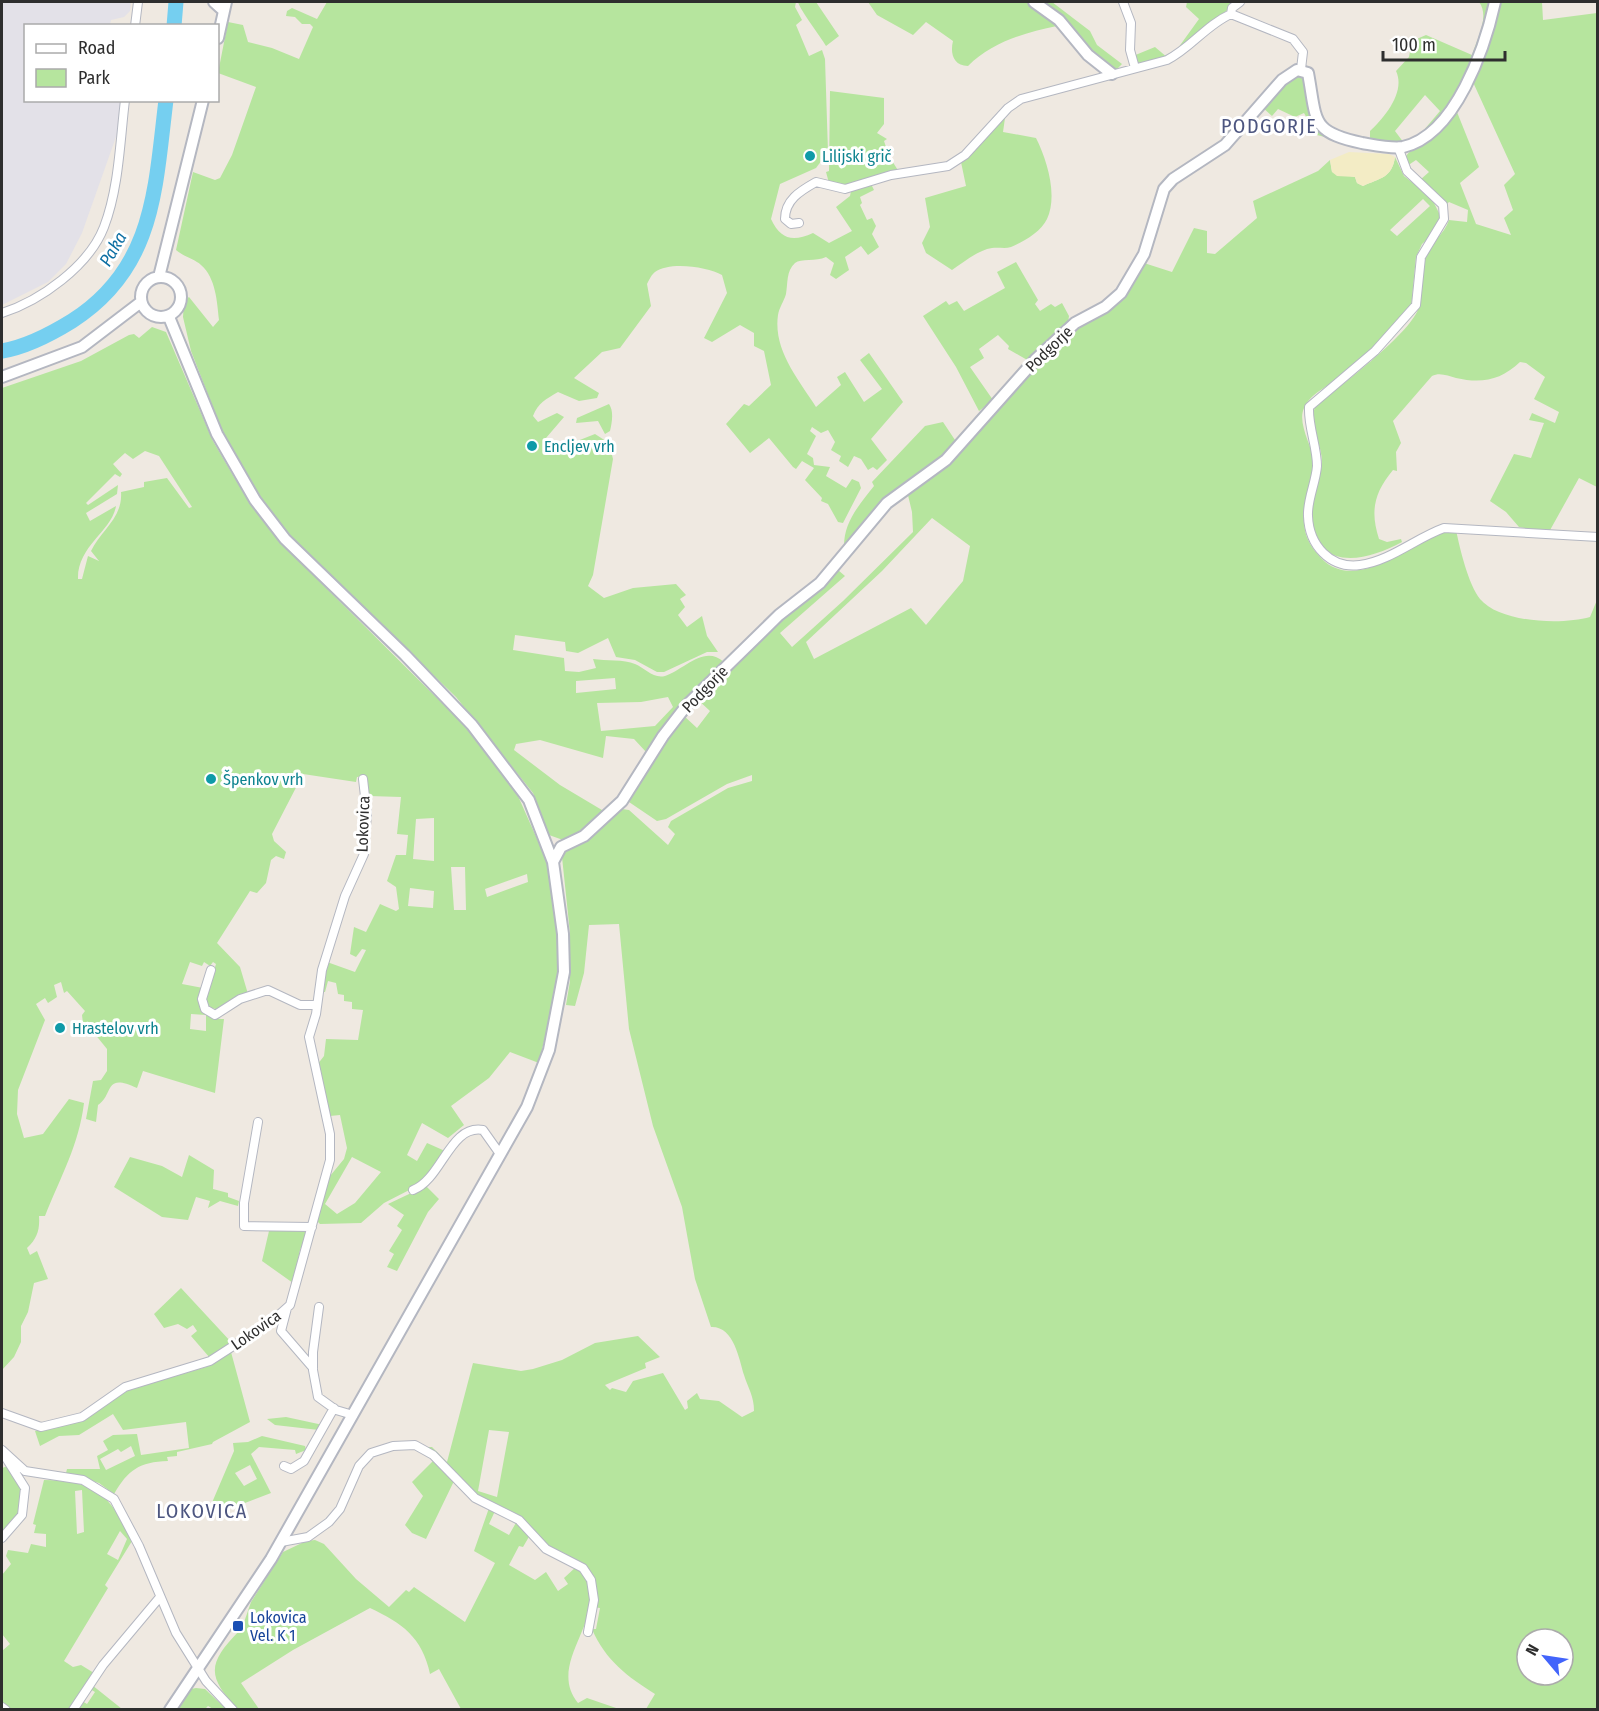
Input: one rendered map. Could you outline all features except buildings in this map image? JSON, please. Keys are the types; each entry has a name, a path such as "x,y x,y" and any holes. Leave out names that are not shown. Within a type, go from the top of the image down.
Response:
{"main road":[{"path":"214,2 225,6 219,33"},
{"path":"1034,2 1059,20 1088,55 1112,74"},
{"path":"1301,69 1308,73 1317,119 1323,129 1334,137 1398,147 1416,142 1457,105 1466,87 1495,2"},
{"name":"Podgorje","path":"554,862 561,847 584,836 622,801 687,705 779,615 820,583 887,503 946,460 1035,360 1075,323 1105,307 1121,293 1144,254 1164,189 1173,179 1225,145 1282,80 1292,71 1301,69"},
{"path":"159,277 202,102"},
{"path":"159,277 173,280 182,292 180,307 169,317 157,318 147,312 141,302 144,286 151,278 159,277"},
{"path":"2,377 82,347 141,302"},
{"path":"169,317 217,434 255,500 285,539 405,655 472,725 529,800 554,862 563,934 564,972 549,1050 527,1107 281,1542 170,1710"}],"street":[{"path":"135,24 138,2"},
{"path":"1123,2 1131,23 1130,50 1135,68"},
{"path":"1231,14 1232,8 1240,2"},
{"path":"799,223 791,224 785,219 785,208 793,198 816,182 845,189 891,175 948,166 965,155 1008,108 1021,99 1178,55 1210,26 1231,14"},
{"path":"1231,14 1293,39 1303,52 1301,69"},
{"path":"2,313 51,289 81,259 104,227 116,167 125,102"},
{"path":"1398,147 1407,171 1443,205 1444,219 1420,256 1416,305 1375,351 1309,407 1317,465 1307,514 1313,541 1329,559 1341,566 1362,565 1379,560 1424,535 1444,528 1598,537"},
{"name":"Lokovica","path":"2,1413 40,1426 82,1417 125,1387 210,1361 272,1321 287,1308 293,1296 302,1252 312,1227 328,1169 331,1148 325,1108 309,1047 309,1037 322,970 345,896 364,854 367,814 363,779"},
{"path":"211,970 202,999 205,1009 215,1015 240,999 268,990 300,1005 317,1005"},
{"path":"258,1122 244,1203 244,1226 312,1227"},
{"path":"413,1190 429,1180 457,1139 476,1128 483,1130 500,1154"},
{"path":"319,1307 312,1368 318,1397 334,1408 353,1415"},
{"path":"287,1308 281,1332 312,1368"},
{"path":"285,1466 291,1469 304,1461 334,1408"},
{"path":"281,1542 308,1537 329,1522 340,1509 359,1466 371,1453 393,1446 415,1445 433,1455 475,1498 519,1520 546,1549 583,1568 591,1580 594,1600 588,1632"},
{"path":"2,1538 22,1515 25,1488 3,1451"},
{"path":"3,1451 25,1471 83,1480 114,1499 139,1546 176,1633 198,1670 233,1710"},
{"path":"73,1710 103,1665 160,1597"},
{"path":"2,1707 6,1710"}],"shaded area":[{"path":"2,2 131,2 130,11 124,17 111,20 110,24 24,24 24,102 121,102 117,134 82,233 66,264 48,282 2,305"}],"green space":[{"path":"327,2 796,2 795,7 802,20 796,25 809,56 822,50 825,59 828,152 816,168 780,184 771,219 783,235 799,238 813,233 829,243 852,231 836,207 850,196 851,191 870,182 874,190 860,197 862,203 860,205 867,220 872,218 876,226 872,234 879,247 868,255 861,246 845,257 849,270 836,279 830,275 834,263 826,257 795,263 789,273 786,294 778,315 777,328 783,352 788,364 816,407 841,385 837,377 845,372 864,402 882,389 860,360 869,353 903,402 871,439 887,460 877,470 873,467 868,470 861,459 854,456 848,467 839,461 841,456 831,450 835,442 828,430 821,433 812,427 810,431 816,436 807,454 813,458 814,465 830,467 826,476 846,488 852,479 859,482 861,488 843,523 838,522 828,504 821,501 822,498 805,480 814,468 802,461 796,469 793,467 769,438 750,453 726,424 744,404 749,406 771,385 764,351 754,346 754,333 740,325 712,342 704,338 727,293 722,275 716,272 679,266 655,272 647,284 651,306 620,348 602,352 574,378 599,393 597,398 579,401 558,392 543,402 533,416 538,422 557,413 564,417 546,438 551,447 567,445 595,434 609,443 613,459 593,575 588,586 604,598 633,588 676,584 686,595 680,599 685,607 678,615 687,627 702,616 707,636 718,652 707,652 664,672 657,672 635,660 616,657 608,638 578,653 566,651 565,642 515,635 513,650 564,658 565,671 579,672 596,668 593,659 631,662 661,677 702,657 717,657 724,662 670,718 647,753 634,739 606,736 603,758 540,740 516,744 514,750 560,785 607,813 570,838 563,840 549,835 533,793 456,697 285,530 248,478 221,428 191,351 183,317 184,301 189,297 213,327 219,320 215,291 206,270 199,263 176,250 193,172 215,180 220,178 232,155 256,87 219,73 228,22 243,25 248,42 272,48 299,59 313,27 310,24 302,24 295,17 286,16 287,11 292,8 317,19","holes":["615,678 616,689 576,693 576,681","668,697 673,707 655,726 601,731 597,703 641,702"]},
{"path":"798,2 816,2 839,36 826,46"},
{"path":"868,2 1052,2 1090,31 1097,45 1122,64 1115,71 1057,26 1009,40 987,51 968,66 963,65 954,58 953,41 926,22 913,35 877,15"},
{"path":"1187,2 1237,2 1173,55 1199,19 1186,7"},
{"path":"1479,2 1490,2 1489,13 1455,103 1418,137 1440,111 1425,95 1395,131 1404,143 1370,141 1370,131 1387,112 1396,96 1398,79 1396,71 1409,57 1412,41 1426,35 1472,55 1483,21"},
{"path":"1499,2 1542,2 1543,20 1597,13 1597,487 1579,478 1549,532 1519,527 1506,512 1490,501 1514,454 1531,458 1544,423 1529,420 1532,413 1555,423 1559,412 1534,399 1545,377 1526,363 1520,362 1506,373 1491,379 1474,381 1438,374 1432,376 1393,421 1401,443 1396,452 1397,471 1393,470 1387,478 1375,503 1376,529 1379,539 1387,542 1401,539 1402,542 1373,554 1344,558 1332,554 1322,546 1315,533 1311,514 1312,502 1322,456 1314,427 1313,412 1316,405 1371,361 1410,323 1419,305 1421,270 1427,252 1449,220 1467,222 1468,210 1449,202 1445,206 1435,192 1420,180 1429,172 1416,160 1407,166 1405,158 1420,142 1457,112 1479,167 1460,183 1476,224 1511,235 1504,218 1513,210 1504,185 1515,174 1472,80"},
{"path":"1155,47 1168,58 1143,65 1135,61 1133,56"},
{"path":"1292,74 1304,75 1311,99 1333,139 1309,133 1313,129 1304,113 1295,117 1278,109 1272,116 1262,107"},
{"path":"830,91 884,98 884,124 877,133 887,139 884,141 889,156 899,172 855,184 829,183 826,172 829,171"},
{"path":"1006,111 1003,132 1036,138 1044,157 1051,189 1047,219 1036,232 1021,242 1009,248 992,248 982,251 952,270 926,253 922,243 930,227 925,198 966,186 961,162"},
{"path":"1395,157 1404,176 1431,197 1441,217 1432,235 1422,244 1416,257 1411,309 1371,350 1340,377 1312,397 1304,408 1302,420 1314,461 1304,521 1308,539 1322,559 1334,568 1348,571 1362,570 1377,565 1433,536 1456,530 1472,585 1480,599 1489,607 1502,613 1532,620 1564,621 1590,617 1597,600 1597,1709 646,1709 655,1694 618,1667 597,1640 592,1629 596,1629 600,1608 593,1607 591,1576 549,1548 527,1523 478,1498 427,1447 432,1447 447,1462 473,1363 521,1371 562,1360 595,1343 638,1336 660,1357 645,1363 646,1368 605,1385 610,1390 612,1388 626,1392 633,1381 663,1373 685,1410 688,1408 687,1401 697,1393 700,1399 719,1401 742,1417 754,1411 752,1396 734,1345 725,1332 711,1327 695,1279 682,1207 653,1126 629,1029 619,924 589,925 584,973 575,1006 566,1005 570,981 570,933 562,857 568,849 592,835 622,809 629,810 668,845 675,834 668,827 671,821 728,788 752,781 752,775 727,784 666,819 657,821 629,802 671,729 683,715 697,728 710,711 697,699 731,665 838,570 845,576 780,633 792,647 843,601 913,532 912,512 907,491 942,462 1058,341 1113,302 1131,286 1144,263 1172,272 1194,228 1207,231 1207,253 1215,254 1257,218 1253,201 1318,171 1330,160 1332,172 1355,177 1357,183 1363,186 1384,176 1391,169","holes":["1423,199 1430,206 1397,236 1390,230","932,518 970,546 963,581 926,625 911,608 814,659 806,642 882,571","489,1430 509,1432 497,1497 478,1491"]},
{"path":"1016,262 1038,300 1035,304 1040,311 1051,304 1055,307 1062,303 1069,316 1068,323 1029,361 1008,349 1009,346 998,335 979,349 984,358 970,367 993,400 979,411 956,367 923,316 946,301 949,305 957,301 964,311 1005,288 997,272"},
{"path":"152,327 166,332 213,441 234,477 286,548 467,728 518,796 546,859 551,876 552,902 559,928 559,976 539,1063 510,1052 489,1078 451,1106 464,1125 448,1138 422,1123 407,1155 417,1161 427,1143 445,1151 438,1165 417,1186 384,1203 361,1223 320,1224 317,1221 330,1176 344,1159 347,1148 340,1115 330,1116 317,1065 324,1056 326,1039 358,1040 363,1010 352,1009 352,1002 344,1001 344,995 338,994 336,983 328,981 325,992 320,992 327,962 355,972 366,950 362,949 356,957 350,954 354,927 366,932 380,904 396,911 399,909 396,887 387,881 396,855 406,855 408,835 397,834 401,797 369,796 366,776 357,777 356,782 303,774 272,834 274,841 286,852 284,859 276,856 271,860 266,883 257,893 250,891 217,943 240,967 248,994 220,1010 207,1007 205,1000 216,964 213,962 210,966 204,962 202,966 190,962 182,984 203,988 204,1011 211,1017 224,1019 215,1093 143,1071 137,1088 119,1082 114,1084 98,1105 96,1122 86,1119 93,1081 101,1080 107,1071 107,1049 94,1033 84,1032 82,1015 85,1011 67,991 64,993 61,982 54,985 57,997 48,1003 45,998 36,1004 45,1020 18,1090 17,1114 24,1138 43,1134 69,1099 84,1103 78,1133 68,1161 45,1216 39,1216 35,1238 27,1248 30,1255 37,1251 48,1279 34,1283 28,1312 21,1326 21,1342 14,1357 2,1370 2,388 81,361 129,335 134,334 139,338","holes":["145,451 159,456 192,507 189,508 167,478 144,482 144,487 121,492 121,501 115,517 91,551 99,561 88,556 82,579 78,579 83,557 108,523 116,506 90,521 86,513 117,494 118,485 88,505 86,503 115,474 120,477 122,474 113,464 125,453 133,459","434,818 434,861 413,859 416,819","451,867 465,867 466,910 454,910","527,874 528,882 487,897 485,889","410,888 434,891 433,908 408,906","191,1014 206,1015 206,1031 190,1029","352,1157 381,1172 355,1203 337,1214 325,1204"]},
{"path":"609,404 612,410 612,421 610,431 605,434 598,421 576,423 577,418"},
{"path":"943,422 957,443 844,546 850,521 874,486 872,482 925,426"},
{"path":"189,1155 214,1170 213,1189 228,1193 228,1197 239,1201 238,1206 220,1201 208,1208 210,1201 196,1197 188,1220 162,1217 114,1187 130,1157 162,1166 182,1177"},
{"path":"426,1186 439,1199 428,1212 397,1271 387,1267 394,1254 389,1251 402,1230 397,1226 404,1215 388,1204"},
{"path":"304,1230 307,1234 300,1250 293,1283 262,1261 269,1231"},
{"path":"181,1288 232,1343 210,1358 191,1336 197,1331 193,1325 187,1329 178,1324 164,1328 154,1314"},
{"path":"231,1352 250,1422 212,1444 177,1452 177,1456 167,1457 168,1461 149,1463 135,1469 124,1479 114,1494 99,1483 66,1473 67,1469 100,1469 97,1456 108,1450 103,1441 113,1435 137,1434 141,1455 189,1448 186,1422 123,1430 113,1414 79,1435 59,1436 40,1446 35,1431 82,1420 125,1391 206,1367","holes":["131,1446 135,1456 106,1470 100,1459 118,1449 121,1452"]},
{"path":"286,1417 323,1425 319,1430 275,1425 267,1419"},
{"path":"262,1436 305,1446 306,1450 296,1454 295,1450 259,1447 251,1454 271,1493 211,1516 211,1505 234,1451 233,1443 248,1442","holes":["250,1465 257,1479 244,1486 235,1473"]},
{"path":"433,1461 443,1467 454,1481 426,1539 412,1533 405,1525 423,1496 412,1482"},
{"path":"8,1466 22,1482 21,1513 2,1535 2,1468"},
{"path":"44,1480 77,1483 89,1487 109,1502 117,1512 132,1541 105,1585 108,1588 64,1661 73,1667 81,1665 94,1673 70,1709 9,1709 2,1704 2,1651 10,1644 2,1634 2,1575 11,1564 6,1556 8,1550 28,1553 31,1544 46,1547 46,1534 34,1533 36,1525 33,1524","holes":["82,1490 84,1532 77,1534 75,1491","120,1531 127,1539 118,1560 107,1554"]},
{"path":"489,1508 495,1511 489,1524 509,1535 517,1521 530,1535 523,1547 519,1546 509,1565 535,1580 546,1572 558,1591 568,1584 564,1578 577,1566 588,1582 591,1599 588,1617 569,1669 569,1686 578,1703 587,1698 619,1709 461,1709 439,1669 430,1674 422,1650 409,1633 392,1619 370,1608 293,1650 241,1683 259,1709 238,1709 220,1687 215,1670 221,1652 241,1631 251,1602 283,1552 306,1541 315,1540 324,1544 356,1579 389,1607 406,1590 409,1592 414,1587 465,1622 495,1563 474,1551"},
{"path":"92,1685 122,1709 77,1710 82,1701 87,1704 95,1692 90,1689"},
{"path":"191,1689 205,1689 226,1709 213,1709 208,1706 205,1709 176,1710"}],"sand":[{"path":"1349,152 1389,154 1395,157 1388,173 1363,186 1357,183 1355,177 1337,176 1332,172 1330,160"}],"waterway":[{"name":"Paka","path":"174,24 176,2"},
{"name":"Paka","path":"2,351 38,339 72,321 99,300 120,277 135,251 146,224 158,165 166,102"}],"place":[{"name":"Lilijski grič","path":"810,156"},
{"name":"Encljev vrh","path":"532,446"},
{"name":"Špenkov vrh","path":"211,779"},
{"name":"Hrastelov vrh","path":"60,1028"},
{"name":"Lokovica Vel. K 1","path":"238,1626"}],"district":[{"name":"PODGORJE","path":"1269,126"},
{"name":"LOKOVICA","path":"202,1511"}]}
